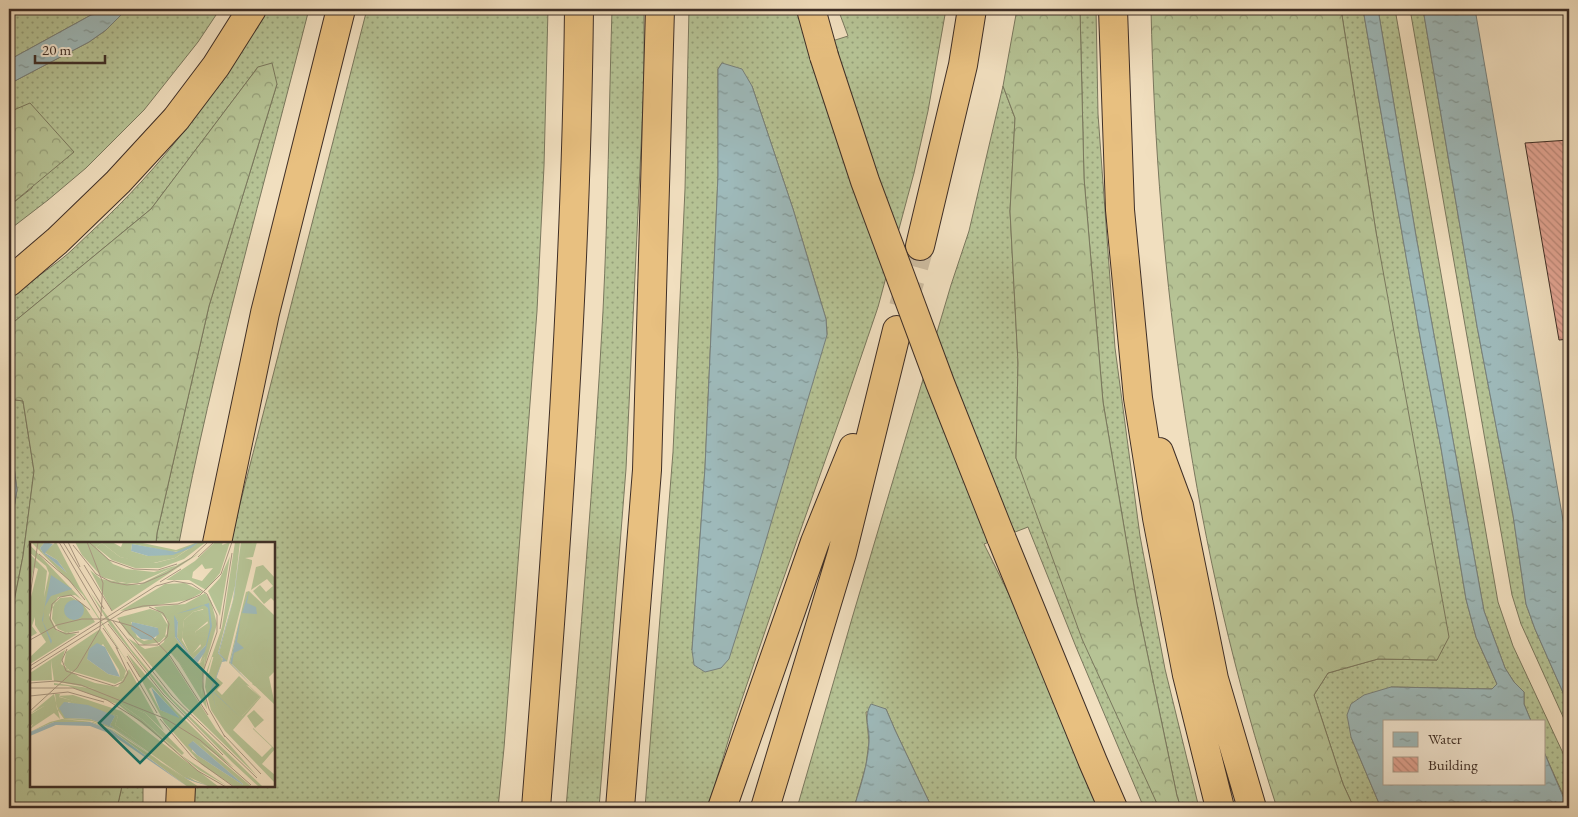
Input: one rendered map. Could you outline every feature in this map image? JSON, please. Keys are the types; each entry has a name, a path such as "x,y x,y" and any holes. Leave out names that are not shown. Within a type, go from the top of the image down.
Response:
{"highway":[{"path":"9,282 57,241 118,182 176,119 216,66 252,9"},
{"path":"217,542 265,313 342,9"},
{"path":"536,808 550,635 568,360 578,114 579,9"},
{"path":"620,808 648,470 660,9"},
{"path":"811,9 824,56 865,181 937,374 1001,538 1113,808"},
{"path":"920,246 963,65 972,9"},
{"path":"1113,9 1120,210 1138,398 1157,518 1187,675 1220,808"},
{"path":"765,808 842,553 897,330"},
{"path":"722,808 815,542 889,358"},
{"path":"1138,398 1179,506 1214,679 1252,808"},
{"path":"180,808 181,787"}],"green space":[{"path":"9,9 102,9 9,60"},
{"path":"127,9 220,9 198,42 144,110 86,168 9,230 9,206 32,188 30,104 9,112 9,84 89,42 106,30"},
{"path":"265,9 309,9 223,342 179,542 156,542 209,306 277,84 258,67 151,209 9,326 9,297 68,254 142,181 188,127"},
{"path":"367,9 548,9 544,166 537,311 498,808 192,808 193,787 275,787 275,542 230,542"},
{"path":"612,9 644,9 644,83 626,469 599,808 566,808 591,497 603,311"},
{"path":"689,9 798,9 810,48 848,36 838,9 946,9 928,111 914,173 878,307 732,728 708,808 645,808 673,452 685,189","holes":["722,63 752,86 793,209 826,319 827,334 692,650 705,468 718,176 718,69"]},
{"path":"1017,9 1080,9 1084,178 1103,402 1137,604 1181,808 1159,808 1082,639 1016,458 1018,363 1010,211 1015,118 1003,86"},
{"path":"1080,9 1096,9 1098,114 1115,348 1140,536 1165,669 1199,808 1181,808 1177,796 1137,604 1103,402 1084,178"},
{"path":"1151,9 1341,9 1376,232 1449,637 1437,660 1378,659 1328,673 1314,695 1343,784 1354,808 1277,808 1248,711 1223,613 1202,513 1171,313 1161,212"},
{"path":"1341,9 1363,9 1466,599 1476,637 1497,684 1492,689 1391,687 1351,737 1381,808 1354,808 1343,784 1314,695 1328,673 1378,659 1437,660 1376,232"},
{"path":"1378,9 1395,9 1498,602 1513,646 1569,766 1569,808 1546,756 1546,720 1531,720 1524,704 1524,692 1514,682 1505,668 1484,611 1416,236"},
{"path":"1410,9 1423,9 1477,326 1513,515 1526,604 1569,706 1569,730 1521,624 1512,595"},
{"path":"272,63 277,84 209,306 156,542 30,542 30,787 122,787 117,808 38,808 20,806 9,798 9,627 23,556 34,471 23,401 9,399 9,326 151,209 258,67"},
{"path":"1003,86 1015,118 1010,211 1018,363 1016,458 1159,808 1144,808 1028,527 984,544 1046,669 1106,808 932,808 886,709 866,712 869,742 866,765 854,808 797,808 951,285 969,231"},
{"path":"30,103 74,152 9,206 9,112"},
{"path":"9,399 23,401 34,471 23,556 9,627 9,538 17,490 9,428"},
{"path":"122,787 143,787 143,808 117,808"}],"water":[{"path":"102,9 127,9 106,30 89,42 9,84 9,60"},
{"path":"1363,9 1378,9 1416,236 1484,611 1505,668 1514,682 1524,692 1524,704 1531,720 1383,720 1383,784 1546,784 1546,757 1568,808 1381,808 1351,737 1347,715 1351,704 1364,695 1391,687 1492,689 1497,684 1476,637 1466,599"},
{"path":"1423,9 1475,9 1569,555 1569,706 1526,604 1513,515 1477,326"},
{"path":"722,63 742,69 752,86 793,209 826,319 827,335 729,659 721,668 705,672 694,665 692,650 705,468 718,176 718,69"},
{"path":"9,428 17,490 9,538"},
{"path":"871,704 886,709 932,808 854,808 867,759 869,737 867,713"}],"building":[{"path":"1569,140 1569,339 1559,340 1525,143"}],"tunnel":[{"path":"903,307 920,246"}]}
